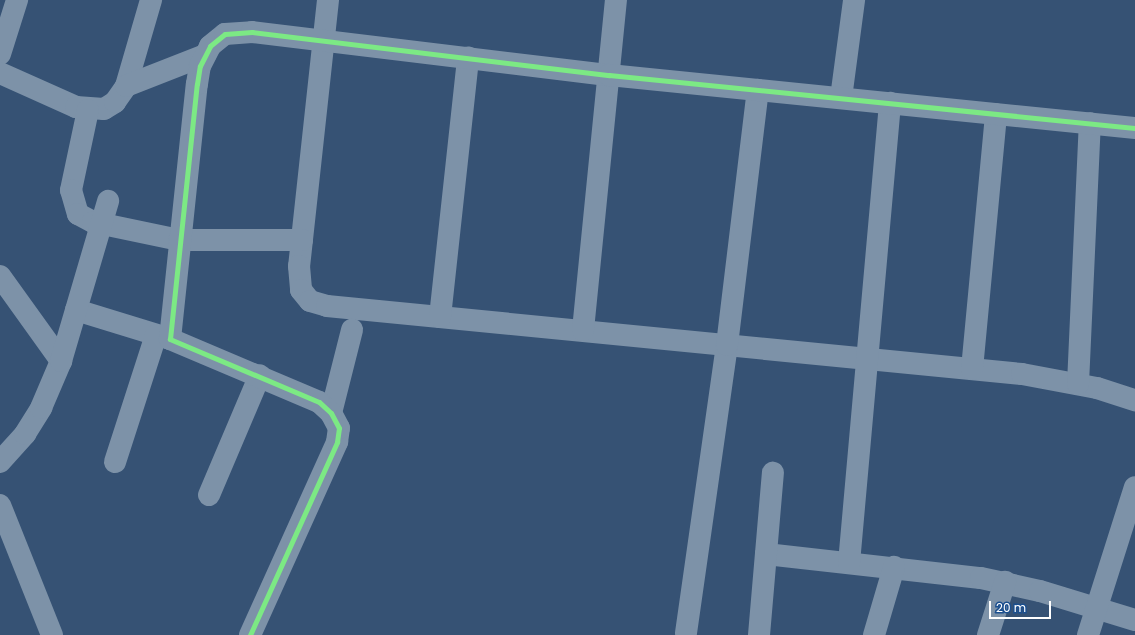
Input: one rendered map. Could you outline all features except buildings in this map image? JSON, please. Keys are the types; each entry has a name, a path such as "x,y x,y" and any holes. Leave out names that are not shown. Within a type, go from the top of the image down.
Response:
{"street":[{"path":"0,54 17,0"},
{"path":"0,72 76,107 88,110 110,106 122,95 126,86 151,0"},
{"path":"328,0 302,240 300,284 305,296 310,300 327,306 972,369 1078,384 1135,400"},
{"path":"583,330 616,0"},
{"path":"841,98 854,0"},
{"path":"116,462 163,337 180,240 197,84 205,55 217,40 236,32 609,75 1135,128"},
{"path":"126,86 205,55"},
{"path":"440,317 468,58"},
{"path":"686,633 727,345 758,90"},
{"path":"850,563 890,103"},
{"path":"88,110 71,190 78,214 102,223 180,240 302,240"},
{"path":"972,369 996,114"},
{"path":"1078,384 1090,123"},
{"path":"0,462 25,434 41,408 61,361 108,201"},
{"path":"0,276 61,361"},
{"path":"76,310 163,337 260,376 319,402 331,413 339,428 337,442 250,635"},
{"path":"331,413 352,330"},
{"path":"209,495 260,376"},
{"path":"759,635 773,473"},
{"path":"1088,635 1135,487"},
{"path":"0,505 52,635"},
{"path":"766,554 894,567 1004,582 1135,620"},
{"path":"874,635 894,567"},
{"path":"988,635 1004,582"}],"cycle path":[{"path":"250,635 337,442 339,428 331,413 319,402 170,339 200,66 210,46 225,34 252,32 609,75 1135,128"}]}
